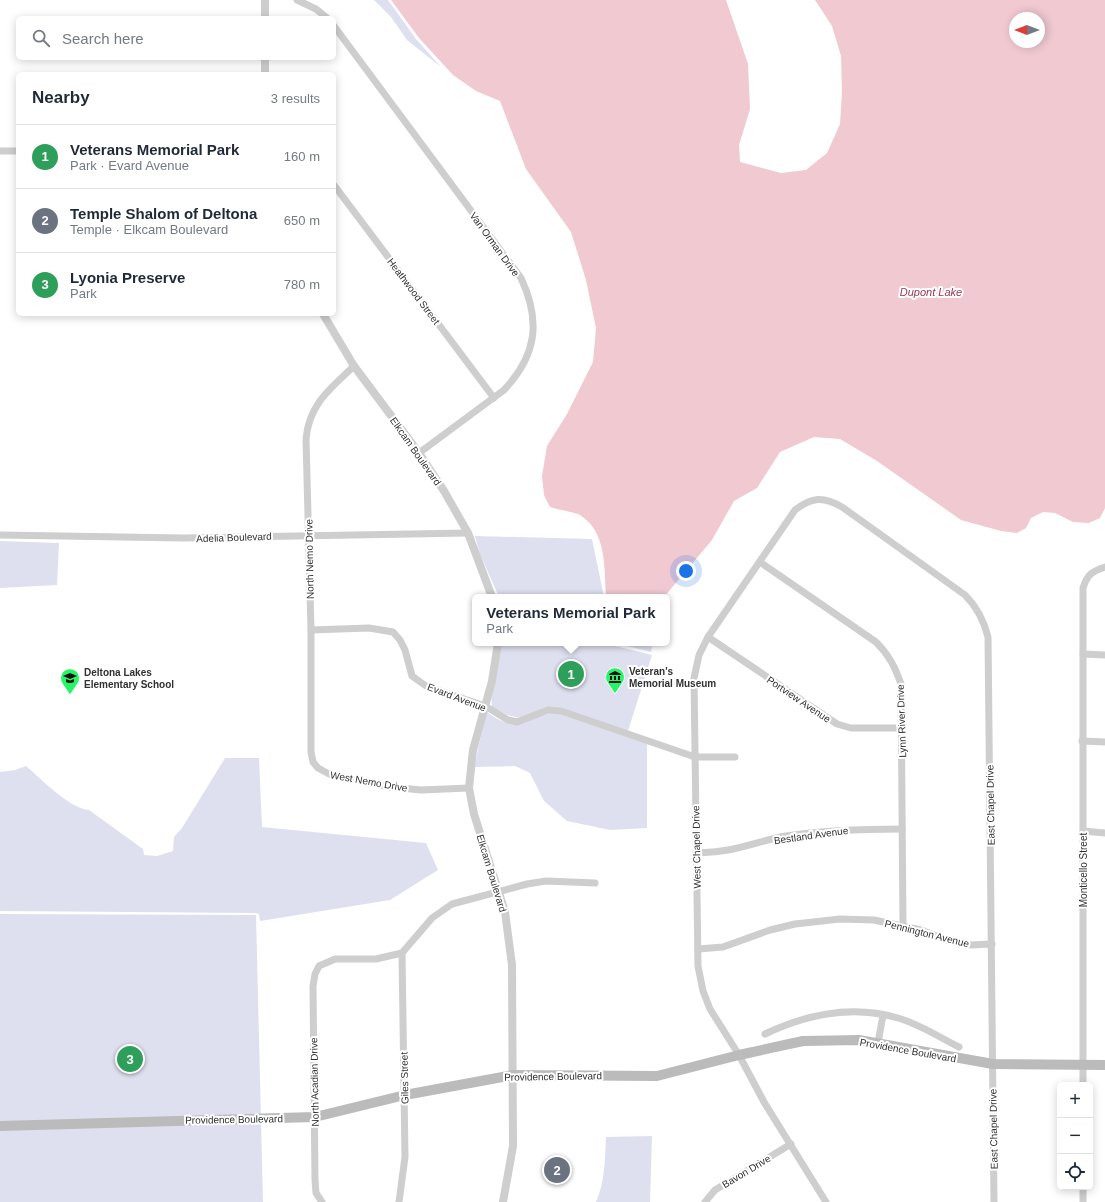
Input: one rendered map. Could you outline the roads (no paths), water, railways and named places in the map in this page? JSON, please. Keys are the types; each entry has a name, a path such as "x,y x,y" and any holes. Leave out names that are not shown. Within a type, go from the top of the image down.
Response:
{"main road":[{"name":"Providence Boulevard","path":"0,1126 97,1122 315,1117 405,1095 513,1075 657,1076 803,1041 859,1040 993,1064 1105,1065"}],"street":[{"path":"265,0 265,16"},
{"path":"296,0 316,9 325,16"},
{"name":"Van Orman Drive","path":"336,29 520,278 529,295 533,312 534,331 530,350 516,377 494,398 419,453"},
{"path":"265,60 265,72"},
{"path":"0,151 16,151"},
{"name":"Heathwood Street","path":"336,188 494,398"},
{"name":"Elkcam Boulevard","path":"323,316 354,366 419,453 444,491 468,533 491,594"},
{"name":"North Nemo Drive","path":"318,768 313,762 311,752 311,630 307,426 313,408 326,392 354,366"},
{"name":"West Chapel Drive","path":"816,500 806,502 795,510 708,637 699,655 694,678 696,852 698,966 707,1003 740,1055 764,1102 826,1202"},
{"name":"East Chapel Drive","path":"816,500 832,501 842,507 965,595 973,603 984,623 988,637 994,1202"},
{"name":"Adelia Boulevard","path":"0,535 183,538 468,533"},
{"name":"Lynn River Drive","path":"760,562 876,642 886,651 894,665 901,684 903,926"},
{"name":"Monticello Street","path":"1084,1082 1082,741 1083,588 1086,579 1093,570 1105,567"},
{"name":"Evard Avenue","path":"311,630 369,628 393,632 400,640 405,650 412,676 426,686 485,706 498,716 508,720 517,722 548,710 561,711 695,757 735,757"},
{"name":"Portview Avenue","path":"708,637 837,724 851,728 902,728"},
{"name":"Elkcam Boulevard","path":"498,646 492,681 473,750 470,788 474,814 505,912 512,965 514,1146 503,1202"},
{"path":"1083,654 1105,655"},
{"path":"1082,741 1105,742"},
{"name":"West Nemo Drive","path":"318,768 331,775 390,786 421,790 470,788"},
{"name":"Bestland Avenue","path":"696,852 726,851 785,836 828,831 902,829"},
{"path":"1083,831 1105,833"},
{"path":"402,953 432,918 452,904 498,893 527,884 546,881 595,883"},
{"name":"Pennington Avenue","path":"698,950 723,947 770,930 795,924 840,919 874,920 903,926 965,943 992,944"},
{"name":"North Acadian Drive","path":"321,1201 316,1193 315,1180 313,986 315,974 319,966 335,959 376,959 402,953"},
{"name":"Giles Street","path":"399,1202 405,1157 402,953"},
{"name":"Providence Boulevard","path":"765,1034 788,1023 832,1013 852,1011 883,1015 914,1024 959,1047"},
{"path":"878,1043 883,1015"},
{"name":"Bavon Drive","path":"705,1202 715,1190 791,1144"},
{"path":"1084,1190 1084,1202"}],"water":[{"name":"Dupont Lake","path":"391,0 726,0 748,64 750,109 739,145 740,162 781,173 806,170 827,153 840,124 842,92 841,56 832,26 815,0 1105,0 1105,508 1100,518 1089,523 1073,522 1055,513 1043,512 1031,518 1026,528 1017,533 1001,531 961,520 877,461 840,439 814,437 780,452 757,488 734,501 712,540 667,594 606,594 604,562 600,540 589,522 580,515 550,507 544,495 542,476 547,446 567,414 593,362 596,328 586,280 571,232 526,169 500,101 476,91 453,75 419,38"}],"place":[{"name":"Veterans Memorial Park","path":"571,674"},
{"name":"Veteran's Memorial Museum","path":"615,694"},
{"name":"Deltona Lakes Elementary School","path":"70,695"},
{"name":"Lyonia Preserve","path":"130,1059"},
{"name":"Temple Shalom of Deltona","path":"557,1170"}]}
